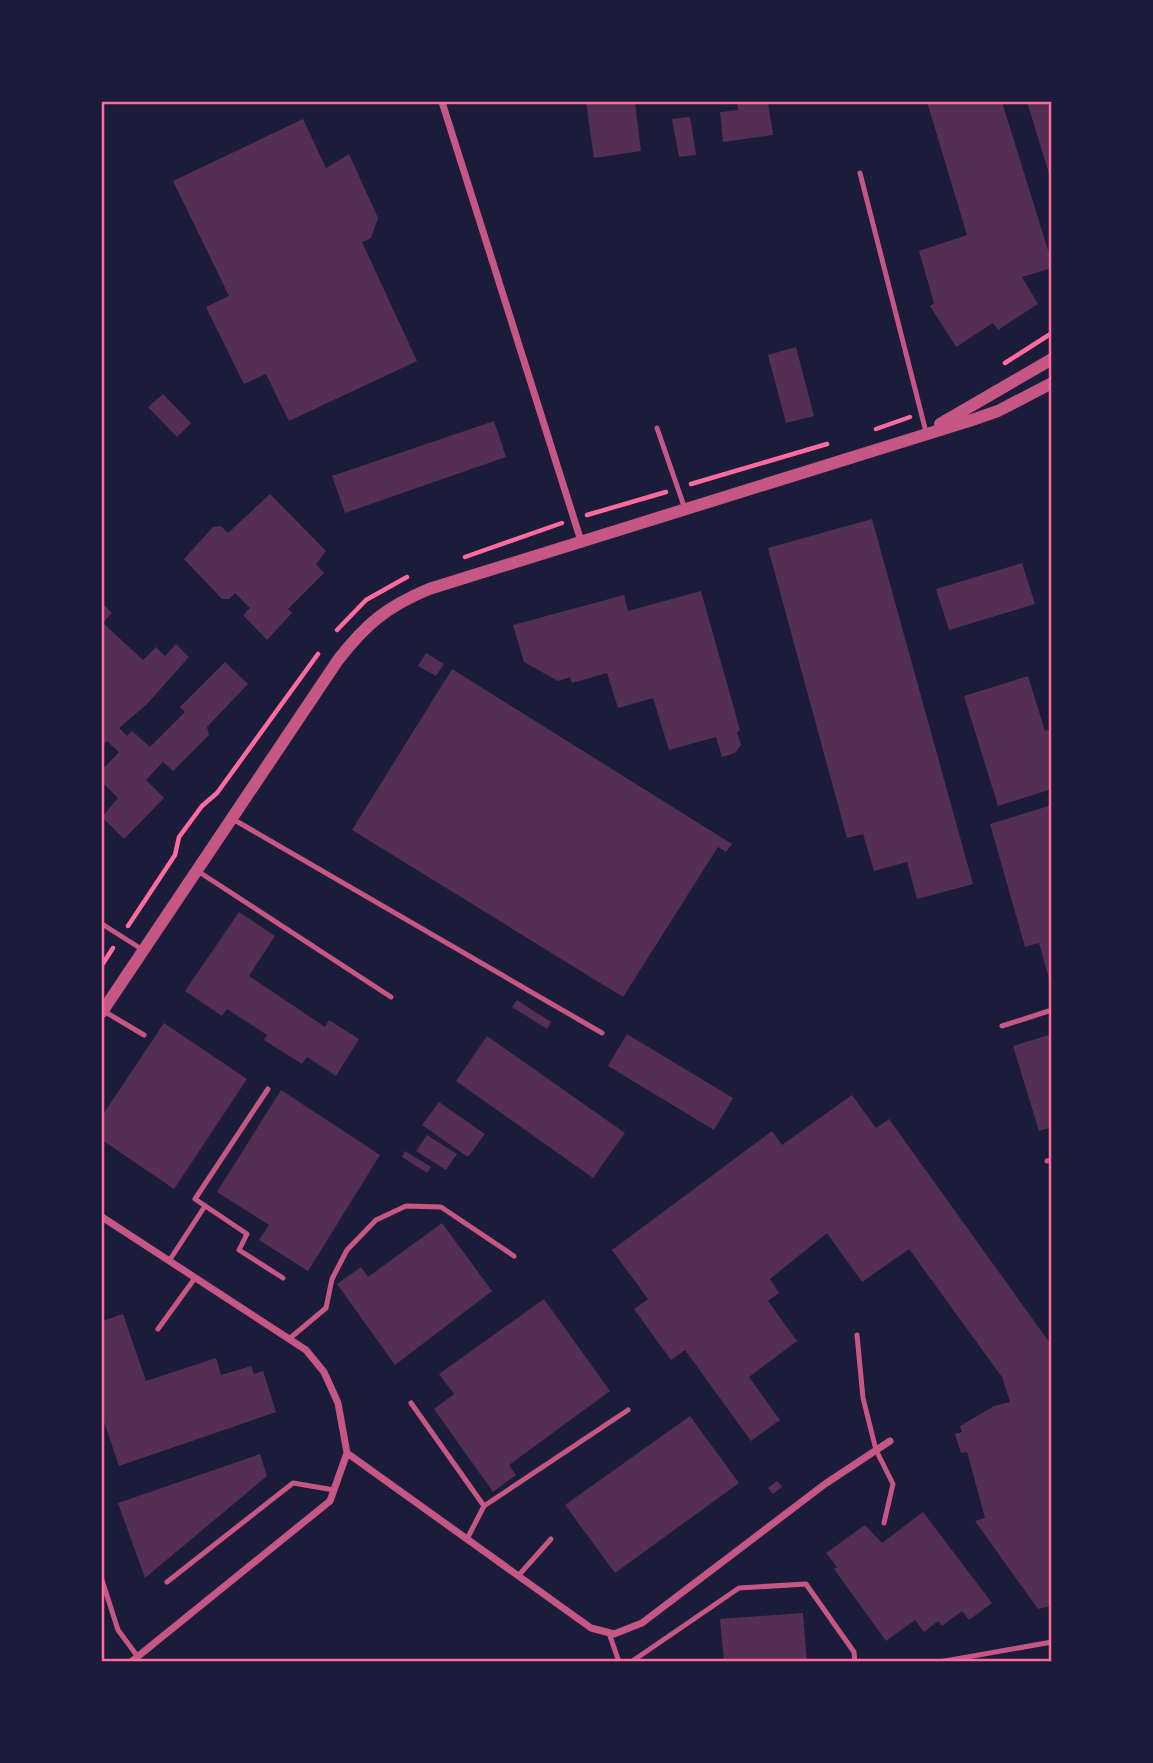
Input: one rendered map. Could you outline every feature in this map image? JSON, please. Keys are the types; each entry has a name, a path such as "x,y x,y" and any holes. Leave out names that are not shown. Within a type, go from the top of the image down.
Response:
{"street":[{"path":"442,102 581,541"},
{"path":"926,432 1052,359"},
{"path":"102,1011 338,660 376,617 429,589 998,411 1052,383"},
{"path":"102,1217 306,1350 324,1372 338,1403 347,1453 330,1501 134,1659"},
{"path":"347,1453 591,1628 614,1634 642,1623 825,1484 890,1441"}],"lane":[{"path":"860,173 926,432"},
{"path":"657,428 685,509"},
{"path":"231,818 601,1033"},
{"path":"196,870 391,997"},
{"path":"102,925 143,950"},
{"path":"1002,1026 1052,1010"},
{"path":"102,1011 144,1035"},
{"path":"268,1089 195,1199 247,1234 239,1250 284,1278"},
{"path":"169,1261 205,1206"},
{"path":"289,1339 326,1308 332,1279 346,1250 376,1220 406,1206 441,1207 514,1256"},
{"path":"158,1329 195,1278"},
{"path":"858,1335 863,1398 876,1450 893,1485 884,1522"},
{"path":"411,1403 484,1506"},
{"path":"467,1539 484,1506 628,1410"},
{"path":"167,1582 293,1483 334,1490"},
{"path":"518,1576 551,1539"},
{"path":"102,1580 118,1630 134,1659"},
{"path":"631,1661 738,1588 806,1584 854,1652 855,1661"},
{"path":"609,1633 619,1661"},
{"path":"939,1661 1052,1642"}],"path":[{"path":"998,368 1052,333"},
{"path":"864,433 920,413"},
{"path":"461,558 575,519 841,440"},
{"path":"333,635 366,600 411,576"},
{"path":"102,965 175,855 179,837 202,806 217,793 319,652"}],"building":[{"path":"586,102 635,102 641,151 594,158"},
{"path":"737,102 768,102 773,135 723,142 720,112 738,110"},
{"path":"927,102 1002,102 1052,263 1052,268 1022,277 1038,304 998,330 993,323 956,347 930,306 934,303 919,251 967,235"},
{"path":"1027,102 1052,102 1052,180 1051,180"},
{"path":"690,117 696,155 679,157 672,119"},
{"path":"303,119 326,168 349,154 378,218 371,238 362,242 417,361 289,421 266,374 244,384 206,307 229,296 173,181"},
{"path":"796,347 814,416 786,423 768,355"},
{"path":"163,394 191,423 177,437 148,407"},
{"path":"494,421 506,457 345,513 332,476"},
{"path":"270,494 326,551 316,564 324,573 288,609 292,613 267,640 243,615 250,608 235,593 229,599 222,599 184,559 213,527 221,526 228,533"},
{"path":"872,519 973,884 917,899 907,862 874,871 863,834 847,838 768,548"},
{"path":"1022,563 1035,604 949,630 936,589"},
{"path":"701,591 740,730 737,732 741,745 735,753 722,757 716,737 669,750 653,698 618,708 607,673 572,683 570,677 558,681 524,662 513,625 624,595 628,611"},
{"path":"102,603 112,613 103,623 143,660 156,647 165,656 176,644 189,657 147,704 119,728 127,736 132,731 150,747 185,712 180,707 225,662 248,684 207,727 209,735 173,771 163,762 146,780 164,798 124,839 102,817 118,798 102,782 102,770 119,752 107,741 102,746"},
{"path":"426,653 444,664 436,676 418,666"},
{"path":"452,669 732,844 726,852 718,847 623,997 352,830"},
{"path":"1028,676 1045,731 1052,729 1052,789 998,806 964,696"},
{"path":"1052,805 1051,986 1039,943 1025,947 990,824"},
{"path":"239,912 275,936 249,976 325,1027 329,1020 359,1039 336,1076 307,1057 302,1064 264,1040 267,1035 227,1009 222,1016 185,991"},
{"path":"517,1000 551,1022 547,1029 512,1007"},
{"path":"164,1023 247,1079 174,1189 102,1140 102,1116"},
{"path":"627,1034 733,1098 714,1130 608,1066"},
{"path":"1052,1034 1052,1127 1039,1131 1013,1046"},
{"path":"487,1036 625,1133 593,1178 456,1081"},
{"path":"281,1090 380,1155 308,1271 259,1240 269,1225 217,1192"},
{"path":"852,1095 876,1128 889,1119 1052,1346 1052,1606 1038,1609 975,1521 985,1518 967,1452 961,1453 955,1434 962,1432 960,1426 994,1406 1010,1402 1002,1377 909,1249 862,1282 827,1233 770,1279 779,1293 768,1301 797,1341 749,1377 780,1420 751,1441 685,1350 671,1360 634,1309 648,1299 612,1250 772,1131 782,1145"},
{"path":"439,1102 485,1134 468,1157 422,1125"},
{"path":"427,1135 457,1154 446,1170 416,1151"},
{"path":"405,1151 431,1167 427,1173 402,1157"},
{"path":"442,1223 492,1291 395,1365 337,1284 361,1267 368,1277"},
{"path":"544,1299 610,1391 509,1465 516,1475 493,1492 434,1409 454,1394 439,1374"},
{"path":"123,1314 146,1381 216,1358 221,1375 251,1366 254,1374 263,1371 276,1412 119,1466 102,1416 102,1321"},
{"path":"690,1416 739,1483 615,1573 565,1505"},
{"path":"260,1454 267,1476 145,1578 118,1503"},
{"path":"777,1481 782,1487 773,1494 768,1488"},
{"path":"923,1512 992,1603 969,1620 962,1611 942,1626 938,1621 924,1632 915,1620 886,1641 834,1569 837,1567 826,1553 865,1525 882,1543"},
{"path":"803,1613 807,1662 724,1662 720,1619"}]}
